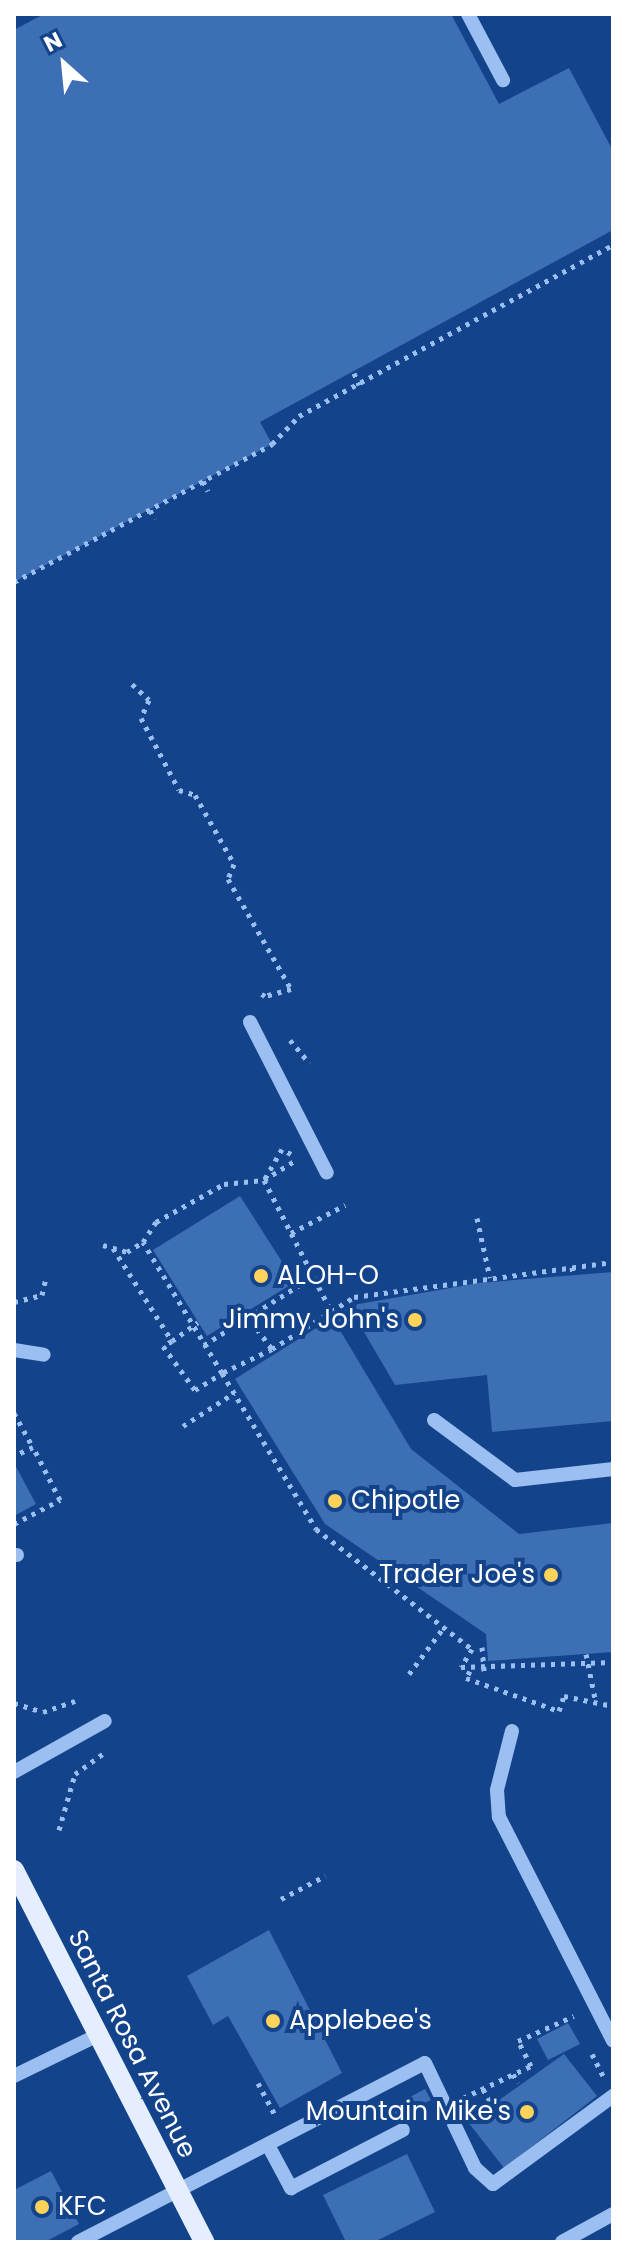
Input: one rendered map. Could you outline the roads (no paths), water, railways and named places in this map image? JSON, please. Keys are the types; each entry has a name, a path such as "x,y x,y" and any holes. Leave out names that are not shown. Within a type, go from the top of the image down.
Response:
{"main road":[{"name":"Santa Rosa Avenue","path":"14,1870 204,2242"}],"street":[{"path":"468,14 503,80"},
{"path":"250,1022 327,1173"},
{"path":"14,1350 44,1355"},
{"path":"434,1420 515,1480 613,1469"},
{"path":"14,1772 105,1721"},
{"path":"512,1731 497,1790 499,1817 613,2041"},
{"path":"14,2076 98,2035"},
{"path":"78,2242 269,2147 425,2063 443,2107 475,2168 493,2184 610,2091"},
{"path":"269,2147 291,2188 403,2130"},
{"path":"562,2242 613,2214"}],"place":[{"name":"ALOH-O","path":"261,1276"},
{"name":"Jimmy John's","path":"415,1320"},
{"name":"Chipotle","path":"335,1501"},
{"name":"Trader Joe's","path":"551,1575"},
{"name":"Applebee's","path":"273,2021"},
{"name":"Mountain Mike's","path":"527,2112"},
{"name":"KFC","path":"42,2207"}]}
